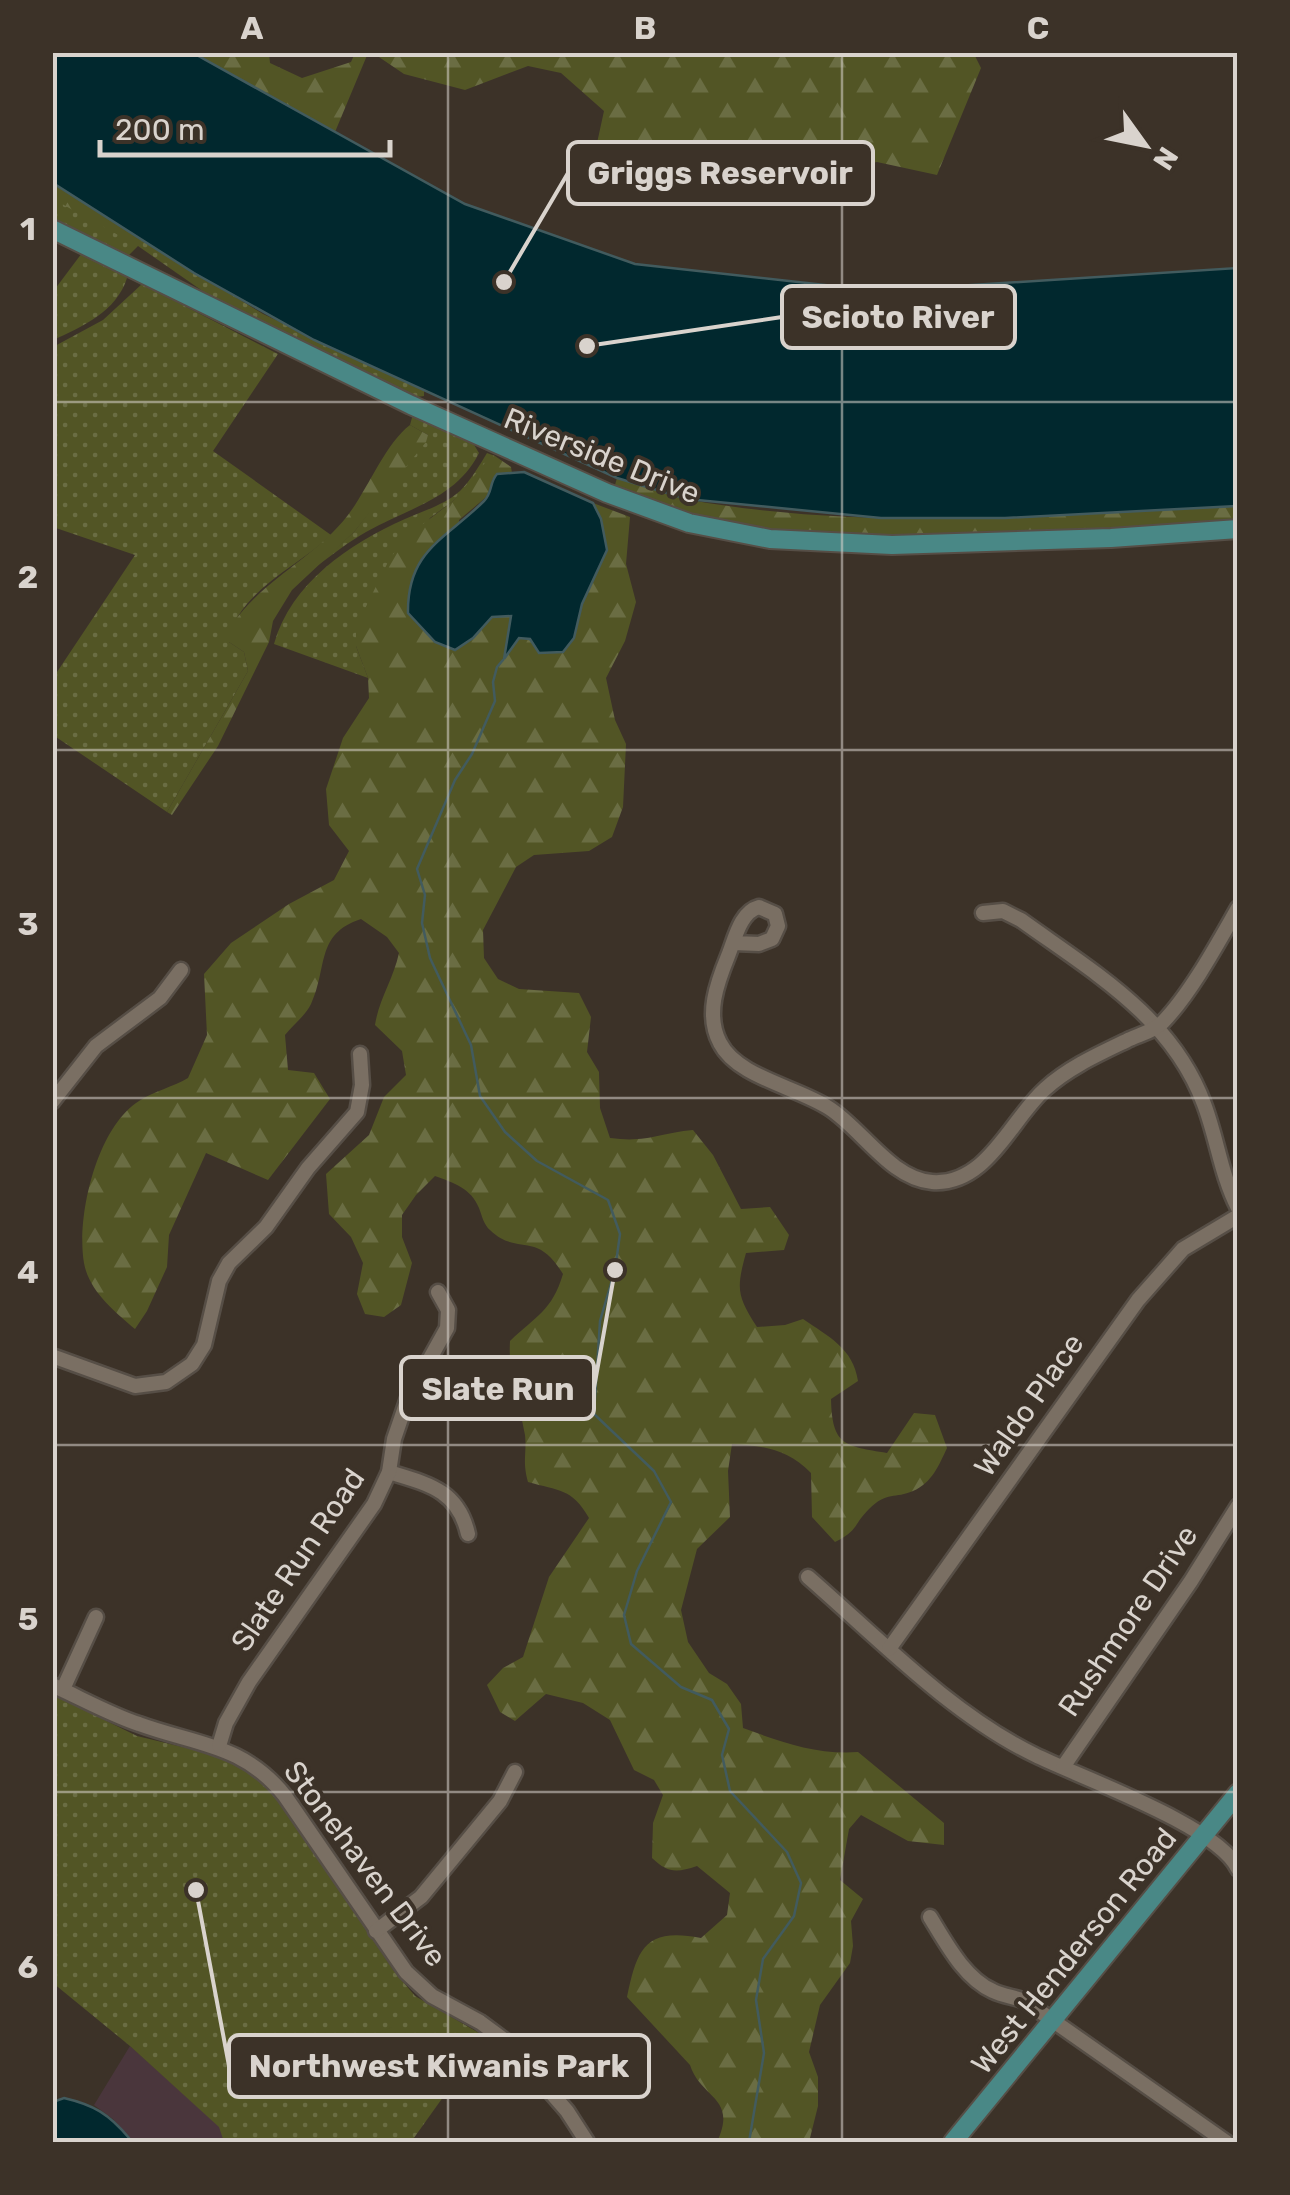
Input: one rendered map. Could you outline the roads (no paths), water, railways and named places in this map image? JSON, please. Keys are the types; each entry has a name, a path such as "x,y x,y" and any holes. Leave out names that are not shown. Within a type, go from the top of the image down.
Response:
{"main road":[{"name":"Riverside Drive","path":"52,229 301,354 528,458 675,518 770,539 892,545 1111,538 1238,529"},
{"name":"West Henderson Road","path":"952,2142 1238,1793"}],"street":[{"path":"734,943 713,1004 714,1031 724,1050 746,1069 811,1096 844,1117 907,1175 945,1181 974,1169 1048,1085 1159,1026 1176,1008 1238,908"},
{"path":"983,913 1003,911 1021,920 1123,994 1159,1026 1193,1078 1206,1107 1229,1190 1238,1208"},
{"path":"52,1102 96,1046 160,998 181,970"},
{"path":"52,1356 135,1386 166,1382 192,1364 204,1345 219,1281 229,1263 266,1227 308,1168 356,1112 362,1085 360,1054"},
{"name":"Waldo Place","path":"889,1649 1138,1300 1183,1249 1238,1216"},
{"name":"Slate Run Road","path":"219,1746 236,1703 364,1519 389,1472 394,1439 408,1398 447,1328 448,1310 438,1292"},
{"path":"389,1472 451,1498 464,1514 468,1534"},
{"name":"Rushmore Drive","path":"1063,1767 1192,1581 1238,1506"},
{"path":"808,1577 912,1671 1008,1740 1129,1796 1203,1836 1228,1854 1238,1869"},
{"path":"58,1687 96,1617"},
{"name":"Stonehaven Drive","path":"58,1687 141,1725 219,1746 274,1782 392,1957 432,1996 480,2022 520,2054 587,2142"},
{"path":"376,1931 407,1910 431,1884 500,1801 515,1772"},
{"path":"930,1917 959,1962 982,1984 1025,2001 1226,2142"}],"water":[{"path":"52,53 193,53 465,204 635,264 879,291 1237,268 1237,506 1005,518 881,518 687,499 617,478 314,340 194,273 53,183"},
{"path":"524,472 593,503 601,519 607,550 582,604 574,638 563,652 539,653 530,639 519,638 504,659 511,616 492,617 473,638 455,650 435,642 408,613 414,574 431,548 484,501 497,474"},
{"path":"64,2098 108,2117 129,2138 128,2142 53,2142 53,2102"}],"waterway":[{"path":"503,660 493,682 495,701 472,754 455,780 417,869 425,895 422,923 430,958 471,1045 480,1096 505,1132 537,1161 608,1200 620,1234 615,1270 600,1321 594,1414 654,1471 671,1502 637,1571 624,1615 631,1644 681,1687 712,1700 729,1729 722,1755 730,1791 787,1852 801,1883 794,1916 763,1959 756,2000 764,2053 749,2142"}],"place":[{"name":"Griggs Reservoir","path":"504,282"},
{"name":"Scioto River","path":"587,346"},
{"name":"Slate Run","path":"615,1270"},
{"name":"Northwest Kiwanis Park","path":"196,1890"}]}
